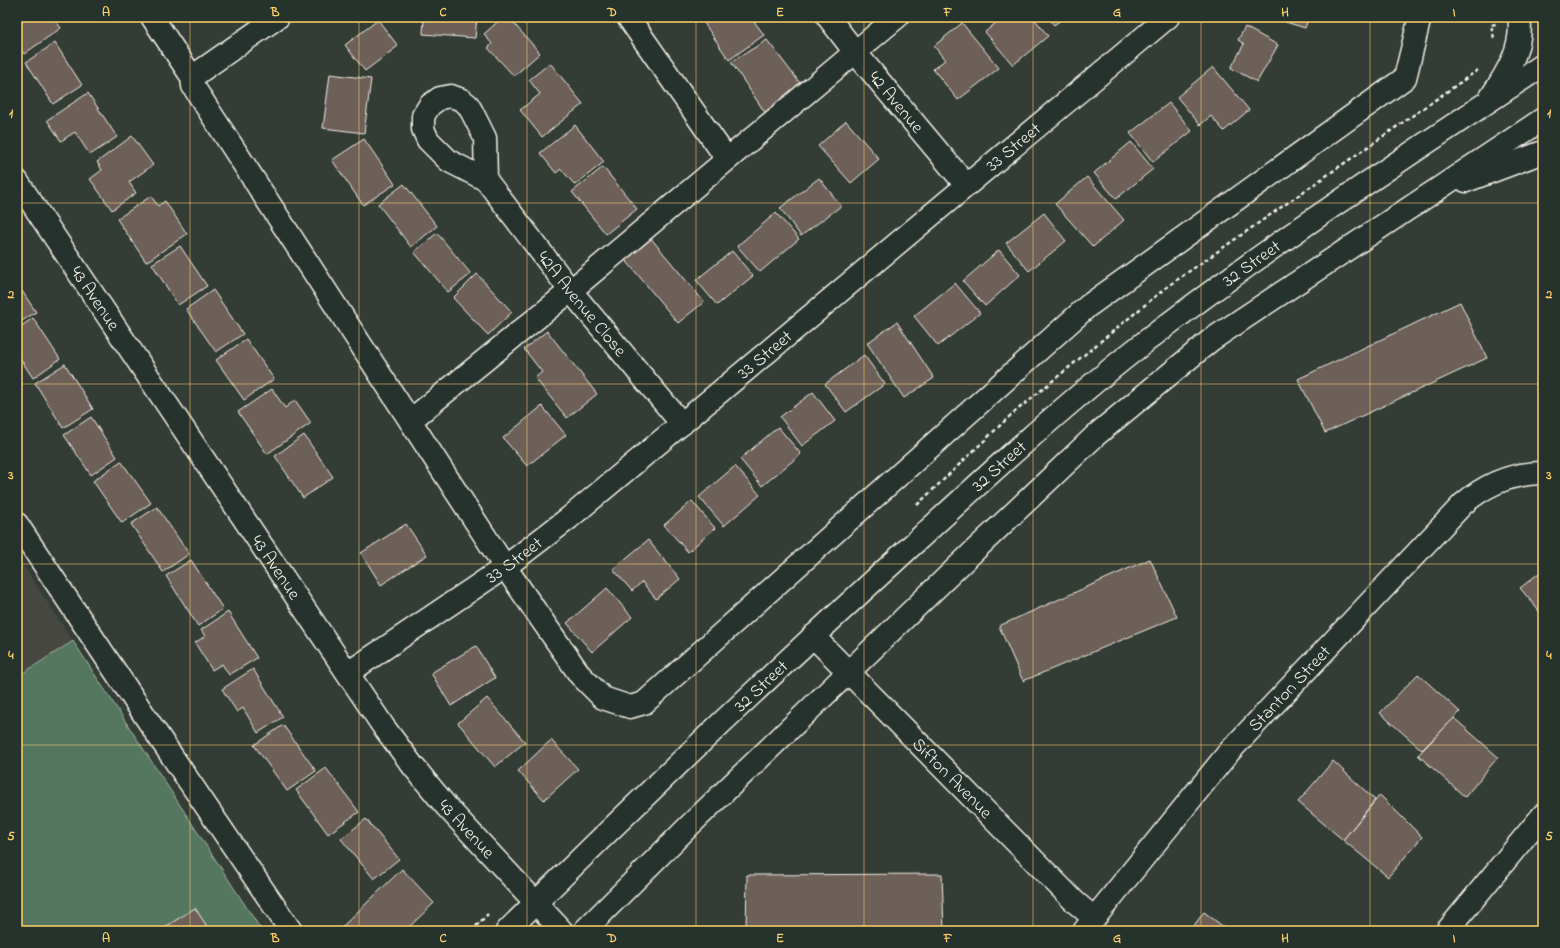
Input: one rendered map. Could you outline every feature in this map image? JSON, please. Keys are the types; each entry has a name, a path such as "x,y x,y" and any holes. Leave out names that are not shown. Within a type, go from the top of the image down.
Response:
{"street":[{"path":"152,17 192,77 193,86 505,567 580,675 603,698 630,707 644,703 1088,306 1405,78 1420,17"},
{"path":"192,77 278,17"},
{"path":"628,17 727,159"},
{"name":"42 Avenue","path":"828,17 854,52 966,185"},
{"path":"411,420 570,290 897,17"},
{"name":"33 Street","path":"348,673 505,567 569,518 1168,17"},
{"path":"1487,103 1501,82 1518,45 1521,33 1519,17"},
{"name":"32 Street","path":"507,931 813,636 1027,440 1136,349 1251,263 1391,166 1543,65"},
{"path":"584,931 689,826 1096,435 1211,340 1543,119"},
{"path":"1432,194 1543,152"},
{"name":"42A Avenue Close","path":"486,180 570,290 682,424"},
{"name":"43 Avenue","path":"17,181 383,726 446,806 562,931"},
{"name":"Stanton Street","path":"1089,925 1229,752 1463,504 1487,486 1502,480 1520,475 1543,473"},
{"path":"17,524 291,931"},
{"name":"Sifton Avenue","path":"813,636 1070,897 1089,925"},
{"path":"1447,931 1543,815"}],"path":[{"path":"471,931 491,913"}],"shaded area":[{"path":"17,556 73,641 17,677"}],"green space":[{"path":"73,641 262,931 17,931 17,677"}],"building":[{"path":"17,17 53,17 61,28 24,54 17,44"},
{"path":"424,17 477,17 475,38 423,34"},
{"path":"503,17 508,17 540,53 514,76 488,48 492,44 484,34"},
{"path":"700,17 751,17 764,35 729,60"},
{"path":"1003,17 1033,17 1048,36 1013,65 985,32"},
{"path":"1048,17 1065,17 1054,25"},
{"path":"1309,17 1305,28 1273,18"},
{"path":"378,20 398,46 365,71 345,45"},
{"path":"962,23 999,68 958,100 933,69 945,60 934,46"},
{"path":"1245,27 1278,45 1257,82 1231,68 1244,44 1238,40"},
{"path":"767,40 803,87 766,114 731,62"},
{"path":"55,43 82,85 53,104 26,62"},
{"path":"550,63 583,104 542,137 520,110 540,94 529,80"},
{"path":"1213,67 1249,110 1224,131 1211,116 1200,125 1177,97"},
{"path":"330,74 371,79 364,133 323,128"},
{"path":"88,93 117,137 90,155 75,132 61,141 47,120"},
{"path":"1169,103 1192,131 1153,162 1130,133"},
{"path":"846,121 879,159 851,183 818,146"},
{"path":"575,125 604,162 575,185 561,169 556,173 540,153"},
{"path":"132,136 153,165 129,182 136,193 112,210 90,179 102,170 97,162"},
{"path":"364,139 395,184 363,205 332,160"},
{"path":"1131,142 1153,169 1116,199 1094,173"},
{"path":"603,167 637,209 606,234 572,192"},
{"path":"1087,177 1124,220 1093,247 1055,204"},
{"path":"819,178 841,206 801,236 780,208"},
{"path":"404,184 437,226 411,247 378,204"},
{"path":"151,196 158,206 165,201 187,234 146,262 117,219"},
{"path":"776,213 799,239 760,272 737,246"},
{"path":"1044,213 1066,241 1029,271 1006,243"},
{"path":"437,233 471,274 448,292 414,252"},
{"path":"649,236 704,302 678,323 623,257"},
{"path":"180,246 207,286 178,305 152,264"},
{"path":"999,250 1020,275 985,306 963,281"},
{"path":"732,251 753,276 717,305 696,280"},
{"path":"477,274 512,312 488,335 453,298"},
{"path":"955,283 980,313 938,346 914,316"},
{"path":"213,290 243,334 216,352 186,309"},
{"path":"22,291 36,312 17,324 17,293"},
{"path":"1460,302 1487,358 1325,433 1298,379"},
{"path":"33,318 60,359 33,378 17,354 17,329"},
{"path":"897,322 934,378 904,398 867,343"},
{"path":"547,331 597,394 567,418 535,378 542,372 524,349"},
{"path":"246,339 274,379 244,400 216,360"},
{"path":"864,355 885,384 846,412 825,384"},
{"path":"65,364 93,409 63,428 35,383"},
{"path":"272,389 285,408 295,400 311,423 267,454 238,412"},
{"path":"813,392 835,421 802,446 780,417"},
{"path":"542,406 566,435 527,466 503,438"},
{"path":"91,417 117,457 91,475 64,435"},
{"path":"778,427 801,454 762,486 740,459"},
{"path":"304,435 333,477 303,498 275,456"},
{"path":"121,461 151,503 122,523 93,481"},
{"path":"735,466 760,495 724,526 699,497"},
{"path":"692,501 715,528 688,552 664,525"},
{"path":"157,507 189,554 163,572 131,524"},
{"path":"406,524 427,555 381,585 361,553"},
{"path":"648,540 680,579 656,599 642,582 632,591 613,569"},
{"path":"1150,559 1177,617 1023,681 999,626"},
{"path":"191,560 223,609 198,626 166,576"},
{"path":"1543,570 1543,616 1520,588"},
{"path":"607,588 632,617 592,652 567,623"},
{"path":"228,612 257,658 229,675 222,664 212,670 195,643 205,636 201,630"},
{"path":"476,646 495,678 451,706 431,673"},
{"path":"253,669 283,717 258,733 243,708 237,712 222,689"},
{"path":"1418,674 1460,712 1422,750 1380,713"},
{"path":"487,698 525,742 495,767 458,723"},
{"path":"1454,718 1498,757 1465,797 1418,755"},
{"path":"283,725 316,771 287,791 254,745"},
{"path":"551,740 578,769 544,800 518,771"},
{"path":"1333,761 1375,800 1343,840 1298,802"},
{"path":"326,768 359,812 328,834 296,790"},
{"path":"1380,795 1422,837 1388,877 1343,840"},
{"path":"366,819 399,859 374,879 341,839"},
{"path":"402,869 434,903 405,931 344,931 341,928"},
{"path":"942,874 944,931 746,931 747,875"},
{"path":"195,908 210,931 159,931"},
{"path":"1204,912 1229,931 1190,931"}]}
